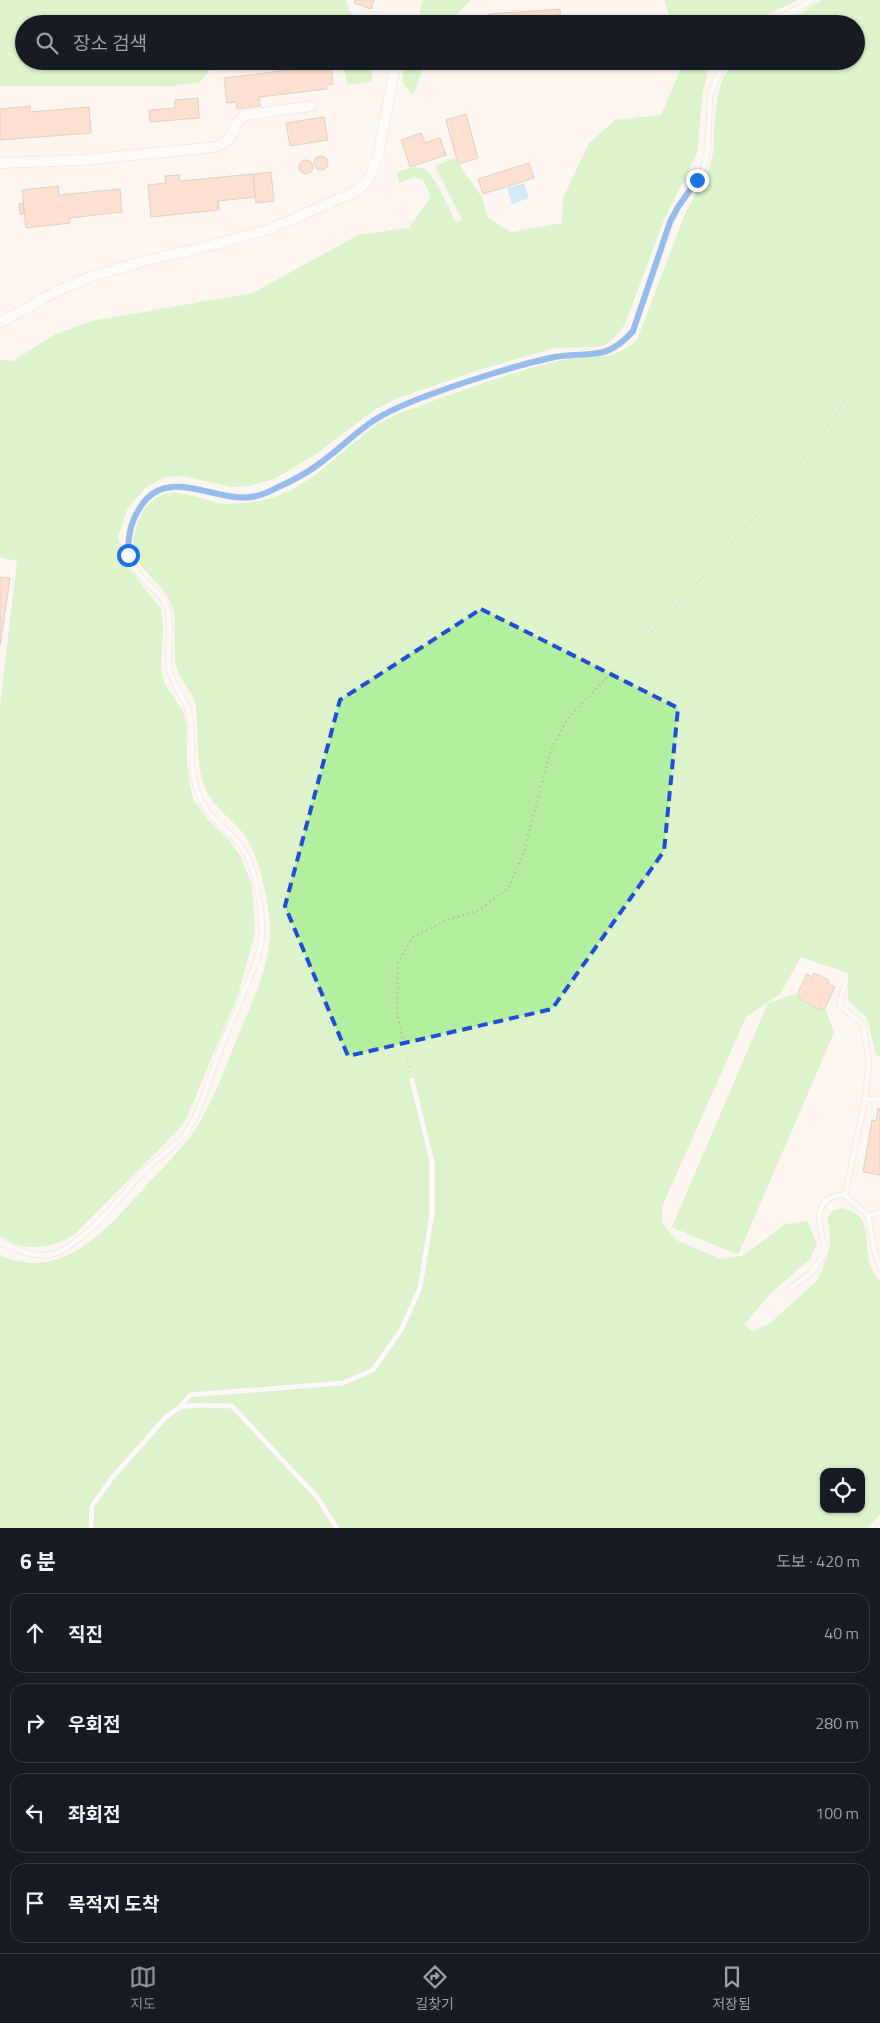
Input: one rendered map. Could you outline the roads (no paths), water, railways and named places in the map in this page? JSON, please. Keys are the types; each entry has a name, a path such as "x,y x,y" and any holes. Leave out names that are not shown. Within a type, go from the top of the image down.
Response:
{"street":[{"path":"0,323 56,292 90,277 144,260 209,246 270,229 355,192 368,180 378,157 394,70"},
{"path":"0,163 82,160 216,147 227,143 240,119 248,115 312,106"}],"lane":[{"path":"785,15 813,0"},
{"path":"0,1242 35,1255 50,1255 65,1249 110,1210 146,1170 185,1134 208,1084 254,967 261,943 258,890 248,858 237,839 211,816 199,796 193,777 192,732 189,709 170,677 168,663 169,622 166,602 132,567 128,555 128,535 136,513 149,496 157,490 172,486 183,486 227,496 251,497 276,488 319,464 376,419 401,406 484,376 550,358 566,355 598,354 611,350 623,342 633,331 670,222 704,166 708,146 710,94 721,70"},
{"path":"845,983 839,1005 863,1024 869,1062 865,1098 845,1195"},
{"path":"91,1528 92,1506 112,1478 166,1417 180,1407 190,1395 343,1383 373,1370 401,1330 420,1288 432,1214 432,1162 412,1080"},
{"path":"865,1098 880,1100"},
{"path":"790,1288 811,1273 826,1252 818,1213 824,1202 838,1195 845,1195 868,1216 880,1268"},
{"path":"868,1216 880,1212"},
{"path":"180,1407 198,1405 232,1406 317,1496 336,1528"}],"water":[{"path":"524,183 529,198 512,204 507,188"}]}
